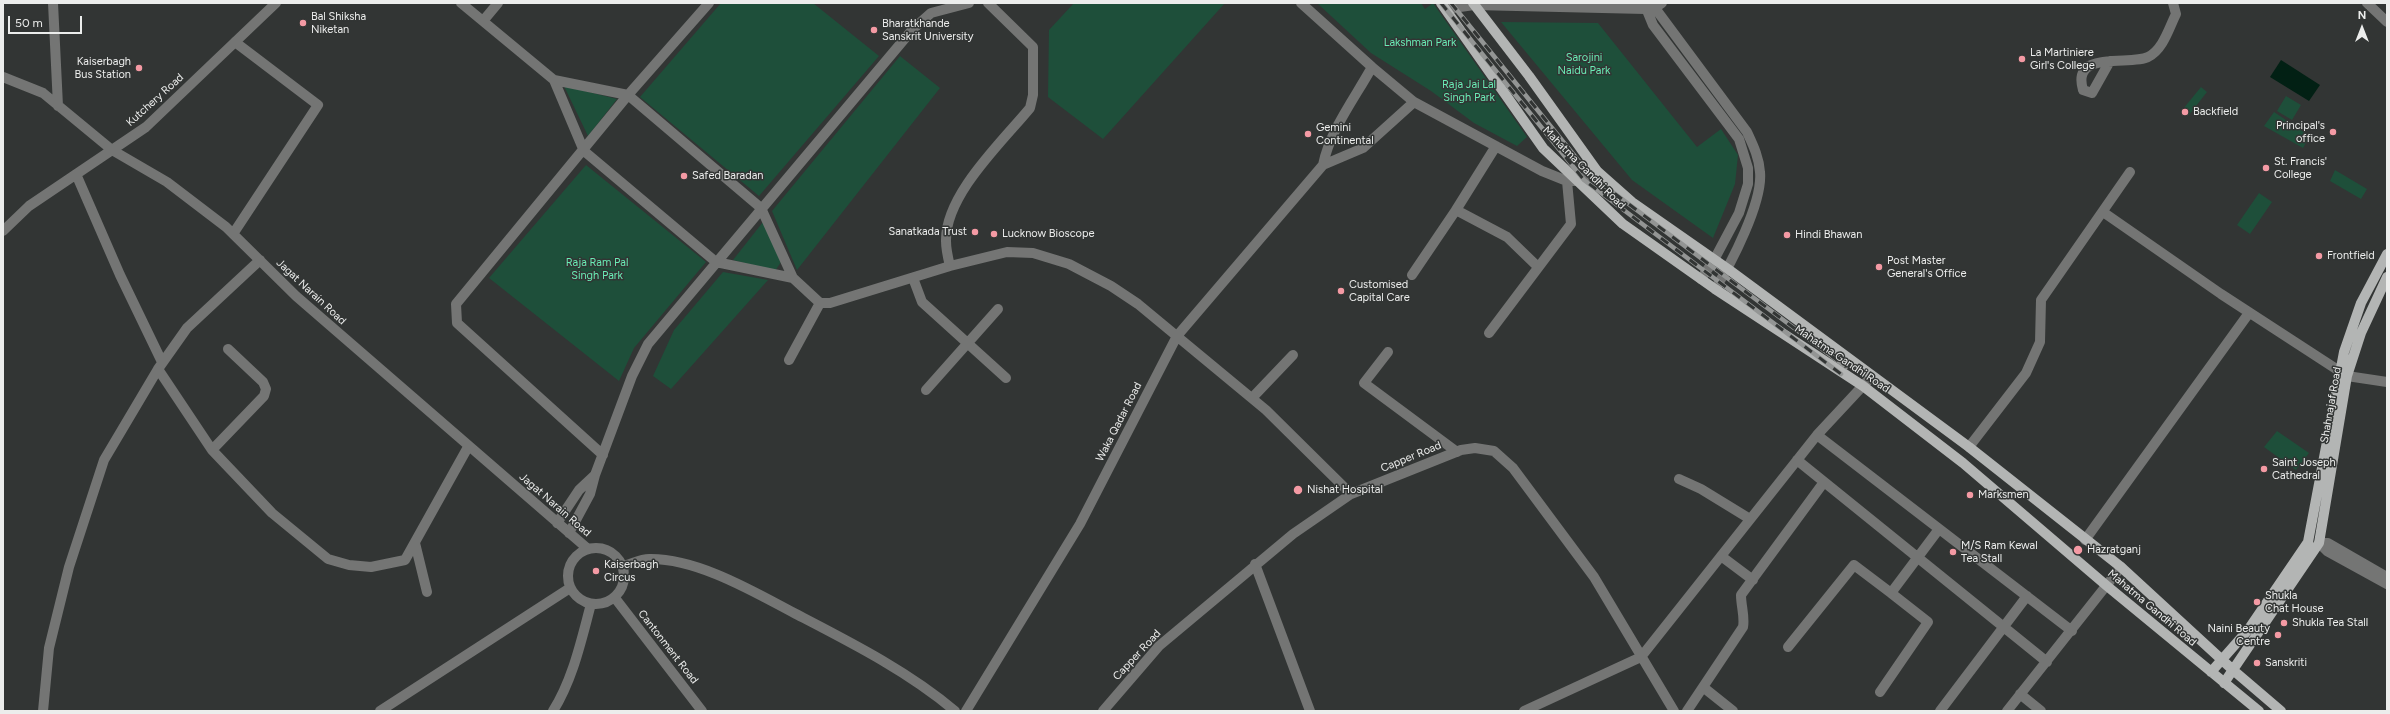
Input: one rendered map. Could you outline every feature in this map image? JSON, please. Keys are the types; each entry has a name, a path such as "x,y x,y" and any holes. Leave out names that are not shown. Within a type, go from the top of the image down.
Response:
{"main road":[{"name":"Mahatma Gandhi Road","path":"1474,4 1529,76 1597,171 1632,202 1728,269 1969,448 2121,567 2233,670 2281,711"},
{"name":"Mahatma Gandhi Road","path":"1443,6 1534,135 1572,181 1623,224 1715,289 1863,386 1963,463 2107,586 2259,711"},
{"path":"2344,373 2344,352 2361,303 2387,254"},
{"name":"Shahnajaf Road","path":"2224,683 2313,543 2344,373 2387,277"},
{"path":"2211,672 2248,630 2313,543"}],"street":[{"path":"53,3 58,106"},
{"name":"Kutchery Road","path":"3,232 29,206 146,127 276,3"},
{"path":"461,3 554,80 584,151 716,262 793,278"},
{"path":"483,21 498,3"},
{"path":"603,455 457,323 456,304 584,151 628,95 709,3"},
{"path":"569,533 590,494 595,476 632,376 648,344 912,30 931,13 969,3"},
{"path":"950,266 946,241 950,218 962,190 1030,108 1033,95 1033,47 988,3"},
{"path":"1302,3 1372,67 1414,102 1542,171 1572,181 1597,171"},
{"path":"2110,61 2124,59 2135,61 2148,57 2158,49 2176,14 2173,3"},
{"path":"2368,3 2387,22"},
{"path":"1443,6 1474,4 1652,5"},
{"path":"1652,5 1653,26 1739,139 1748,168 1748,184 1740,213 1714,260 1701,279"},
{"path":"1652,5 1747,132 1758,154 1760,174 1757,199 1728,269 1715,289"},
{"path":"233,234 318,106 235,42"},
{"name":"Waka Qadar Road","path":"1323,165 1325,154 1336,131 1372,67"},
{"name":"Jagat Narain Road","path":"3,77 43,93 112,150 167,182 233,234 296,296 468,447 588,549"},
{"path":"554,80 628,95 761,208 793,278 820,303 830,303 950,266 1007,252 1033,253 1069,264 1112,286 1138,304 1252,398 1351,494"},
{"name":"Waka Qadar Road","path":"966,711 1080,524 1177,336 1323,165 1363,148 1414,102"},
{"path":"1412,275 1456,210 1496,146"},
{"path":"1969,448 2026,373 2040,342 2041,300 2130,172"},
{"path":"76,174 160,366 212,450 272,513 328,559 349,565 371,567 405,560 442,491 468,447"},
{"path":"1489,333 1570,224 1572,181"},
{"path":"1456,210 1507,237 1538,267"},
{"path":"2103,212 2249,312 2344,373 2387,382"},
{"path":"43,711 49,648 69,567 104,460 160,366 187,328 260,260"},
{"path":"913,278 922,302 1006,378"},
{"path":"789,360 820,303"},
{"path":"926,390 998,309"},
{"path":"2085,540 2249,312"},
{"path":"212,450 264,396 266,389 263,382 228,349"},
{"path":"1388,352 1364,383 1457,452"},
{"path":"1252,398 1293,355"},
{"path":"1524,711 1641,657 1817,435 1872,376"},
{"path":"1817,435 2072,631"},
{"name":"Capper Road","path":"1103,711 1159,646 1255,564 1293,534 1351,494 1457,452 1475,448 1494,451 1513,468 1594,577 1674,711"},
{"path":"1797,460 2003,628 2047,662"},
{"path":"557,523 579,490 595,476"},
{"path":"1679,479 1701,489 1750,519"},
{"path":"1687,711 1743,627 1745,621 1741,608 1741,595 1824,482"},
{"path":"1892,593 1939,529"},
{"path":"415,543 427,592"},
{"path":"2313,543 2328,543 2387,577"},
{"path":"2313,543 2387,584"},
{"path":"598,548 608,551 618,558 623,566 625,578 621,590 615,598 604,604 591,604 575,595 570,588 568,574 571,564 578,555 588,549 598,548"},
{"path":"1721,556 1753,580"},
{"path":"623,566 649,559 687,565 736,582 832,633 931,691 955,711"},
{"path":"1255,564 1310,711"},
{"path":"1788,647 1854,565 1928,622 1880,692"},
{"path":"2007,711 2072,631 2121,567"},
{"path":"380,711 570,588"},
{"path":"1940,711 2027,596"},
{"name":"Cantonment Road","path":"615,598 702,711"},
{"path":"553,711 562,696 579,650 591,604"},
{"path":"1703,687 1733,711"},
{"path":"2020,694 2041,711"}],"green space":[{"path":"721,3 813,3 879,56 759,196 640,97"},
{"path":"1074,3 1225,3 1103,139 1048,97 1049,30"},
{"name":"Lakshman Park","path":"1317,3 1421,3 1425,9 1433,3 1527,137 1517,146 1474,123 1431,91 1371,53"},
{"name":"Sarojini Naidu Park","path":"1501,22 1598,23 1697,147 1721,129 1738,155 1735,184 1713,238 1632,180"},
{"path":"900,56 940,88 797,270 772,211"},
{"path":"564,86 617,99 588,136"},
{"path":"2201,87 2207,92 2189,115 2183,109"},
{"path":"2286,96 2301,105 2292,120 2277,111"},
{"path":"2274,112 2310,136 2303,148 2264,126"},
{"name":"Raja Ram Pal Singh Park","path":"586,165 706,262 634,348 619,381 489,278"},
{"path":"2335,170 2367,189 2361,199 2330,181"},
{"path":"2259,193 2272,202 2250,234 2237,225"},
{"path":"763,222 781,262 775,271 733,260"},
{"path":"723,272 768,280 671,389 653,376 674,330"},
{"path":"2277,431 2309,453 2296,470 2264,447"}],"shaded area":[{"path":"2281,60 2320,85 2309,101 2270,77"}],"railway":[{"path":"1441,3 1584,180 1841,374"},
{"path":"1451,3 1590,175 1846,367"}],"place":[{"name":"Bal Shiksha Niketan","path":"303,23"},
{"name":"Bharatkhande Sanskrit University","path":"874,30"},
{"name":"La Martiniere Girl's College","path":"2022,59"},
{"name":"Kaiserbagh Bus Station","path":"139,68"},
{"name":"Backfield","path":"2185,112"},
{"name":"Principal's office","path":"2333,132"},
{"name":"Gemini Continental","path":"1308,134"},
{"name":"St. Francis' College","path":"2266,168"},
{"name":"Safed Baradan","path":"684,176"},
{"name":"Sanatkada Trust","path":"975,232"},
{"name":"Lucknow Bioscope","path":"994,234"},
{"name":"Hindi Bhawan","path":"1787,235"},
{"name":"Frontfield","path":"2319,256"},
{"name":"Post Master General's Office","path":"1879,267"},
{"name":"Customised Capital Care","path":"1341,291"},
{"name":"Saint Joseph Cathedral","path":"2264,469"},
{"name":"Nishat Hospital","path":"1298,490"},
{"name":"Marksmen","path":"1970,495"},
{"name":"Hazratganj","path":"2078,550"},
{"name":"M/S Ram Kewal Tea Stall","path":"1953,552"},
{"name":"Kaiserbagh Circus","path":"596,571"},
{"name":"Shukla Chat House","path":"2257,602"},
{"name":"Shukla Tea Stall","path":"2284,623"},
{"name":"Naini Beauty Centre","path":"2278,635"},
{"name":"Sanskriti","path":"2257,663"}],"park label":[{"name":"Raja Jai Lal Singh Park","path":"1469,91"}]}
